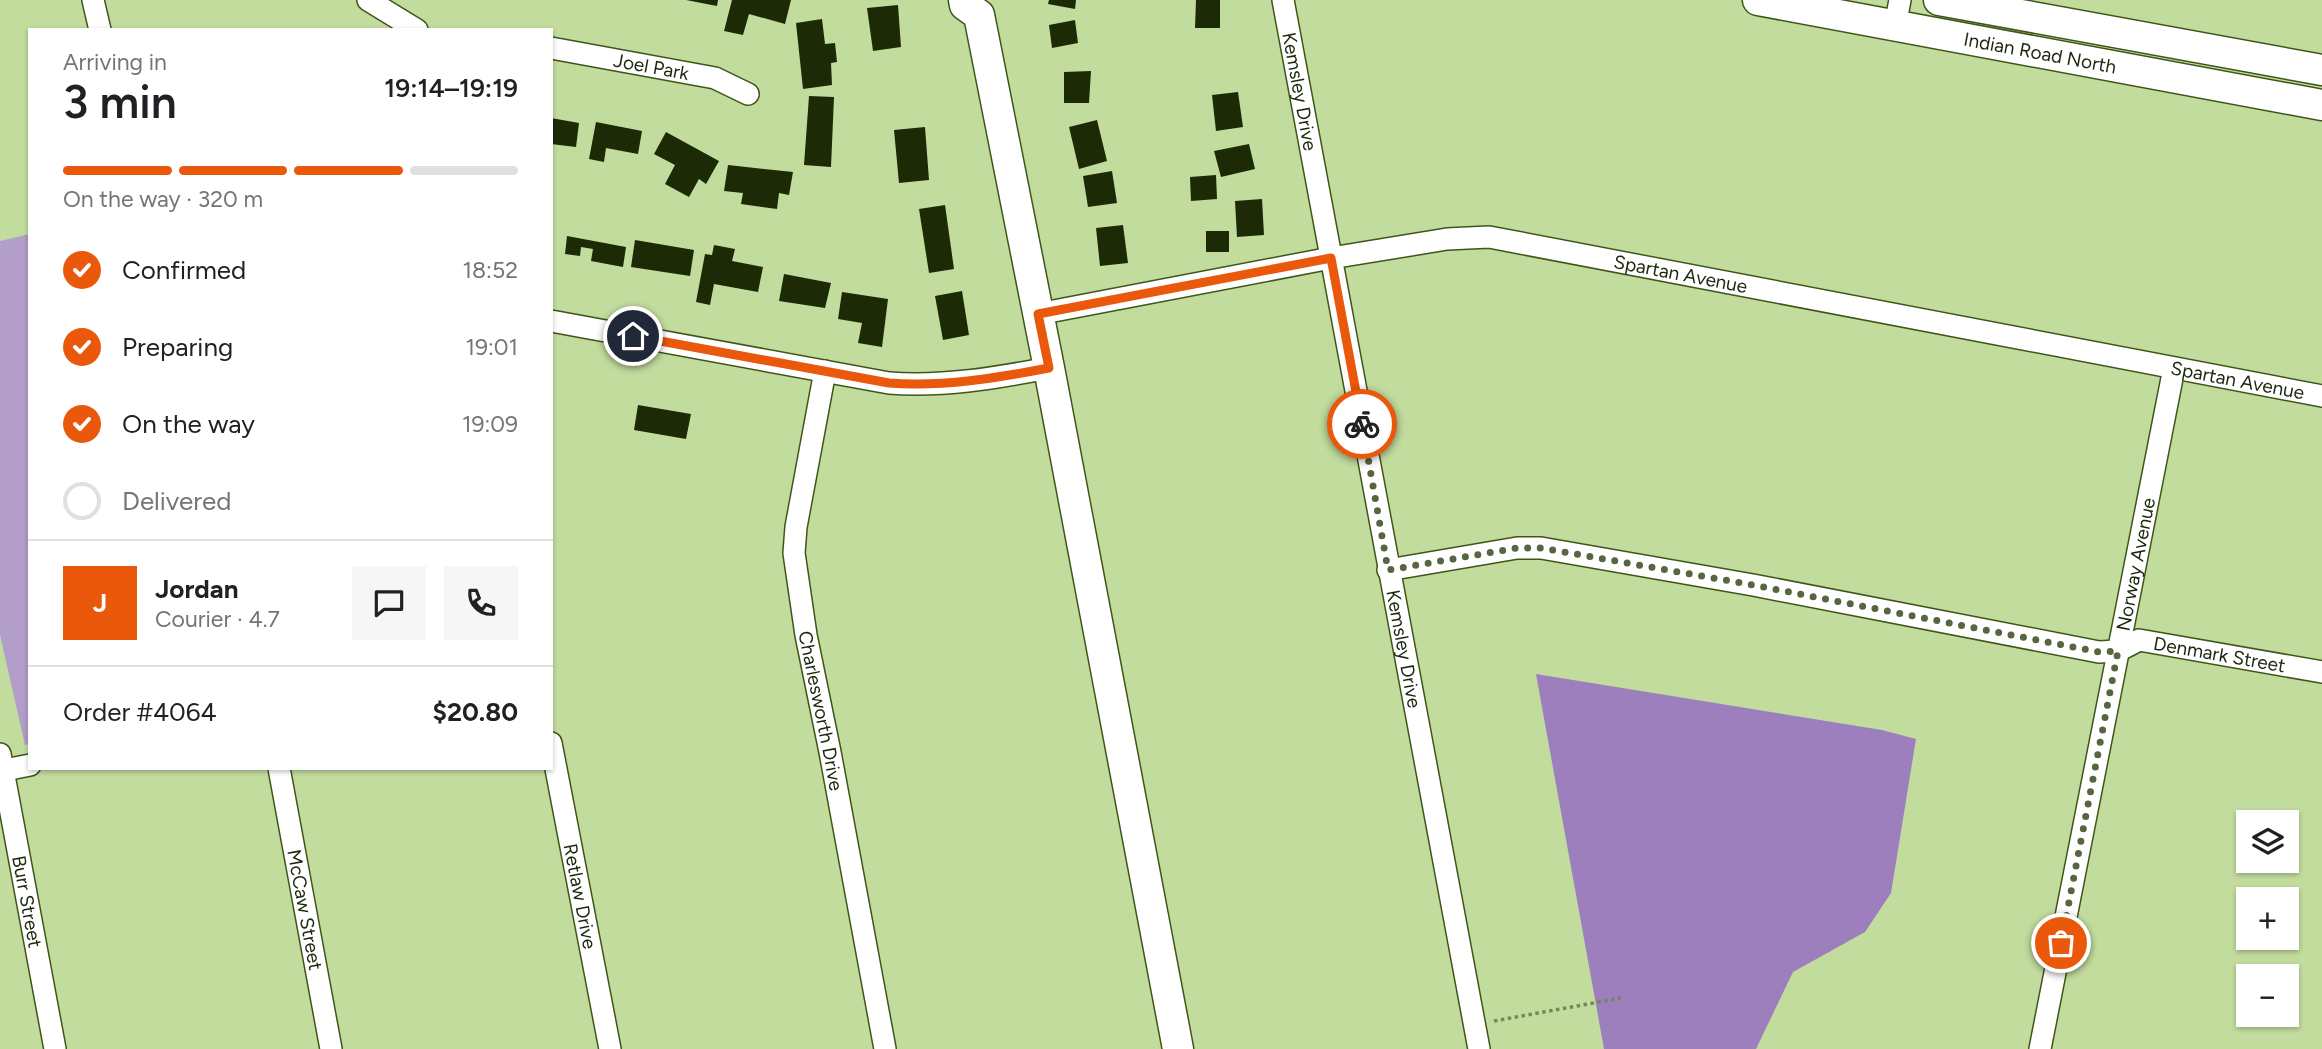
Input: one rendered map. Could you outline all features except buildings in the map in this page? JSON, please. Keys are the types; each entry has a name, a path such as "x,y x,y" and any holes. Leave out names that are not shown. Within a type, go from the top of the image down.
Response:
{"main road":[{"name":"Indian Road North","path":"1758,0 1898,13 2322,105"},
{"name":"Indian Road North","path":"1939,0 2322,70"},
{"path":"978,5 1178,1049"}],"street":[{"path":"93,0 100,28"},
{"path":"368,0 414,28"},
{"name":"Kemsley Drive","path":"1283,0 1479,1049"},
{"name":"Joel Park","path":"553,48 715,78 748,94"},
{"name":"Spartan Avenue","path":"1038,314 1331,258 1447,239 1489,237 2322,396"},
{"path":"553,321 889,383 927,385 983,380 1049,368"},
{"name":"Norway Avenue","path":"2040,1049 2174,369"},
{"name":"Charlesworth Drive","path":"825,371 796,527 794,554 806,635 885,1049"},
{"name":"Denmark Street","path":"1388,570 1517,548 1541,548 1753,585 2099,652 2118,651 2139,640 2322,672"},
{"name":"Retlaw Drive","path":"553,753 610,1049"},
{"path":"1,765 28,765"},
{"name":"Burr Street","path":"1,765 55,1049"},
{"name":"McCaw Street","path":"279,770 331,1049"}],"path":[{"path":"1474,1024 1621,998"}],"shaded area":[{"path":"28,234 28,744 25,745 0,635 0,241"},
{"path":"1536,674 1882,730 1916,739 1891,893 1865,932 1793,972 1756,1049 1604,1049"}],"way so far":[{"path":"1362,424 1388,570 1517,548 1541,548 1753,585 2099,652 2118,651 2061,943"}],"route":[{"path":"633,336 889,383 963,383 1049,368 1038,314 1331,258 1362,424"}]}
